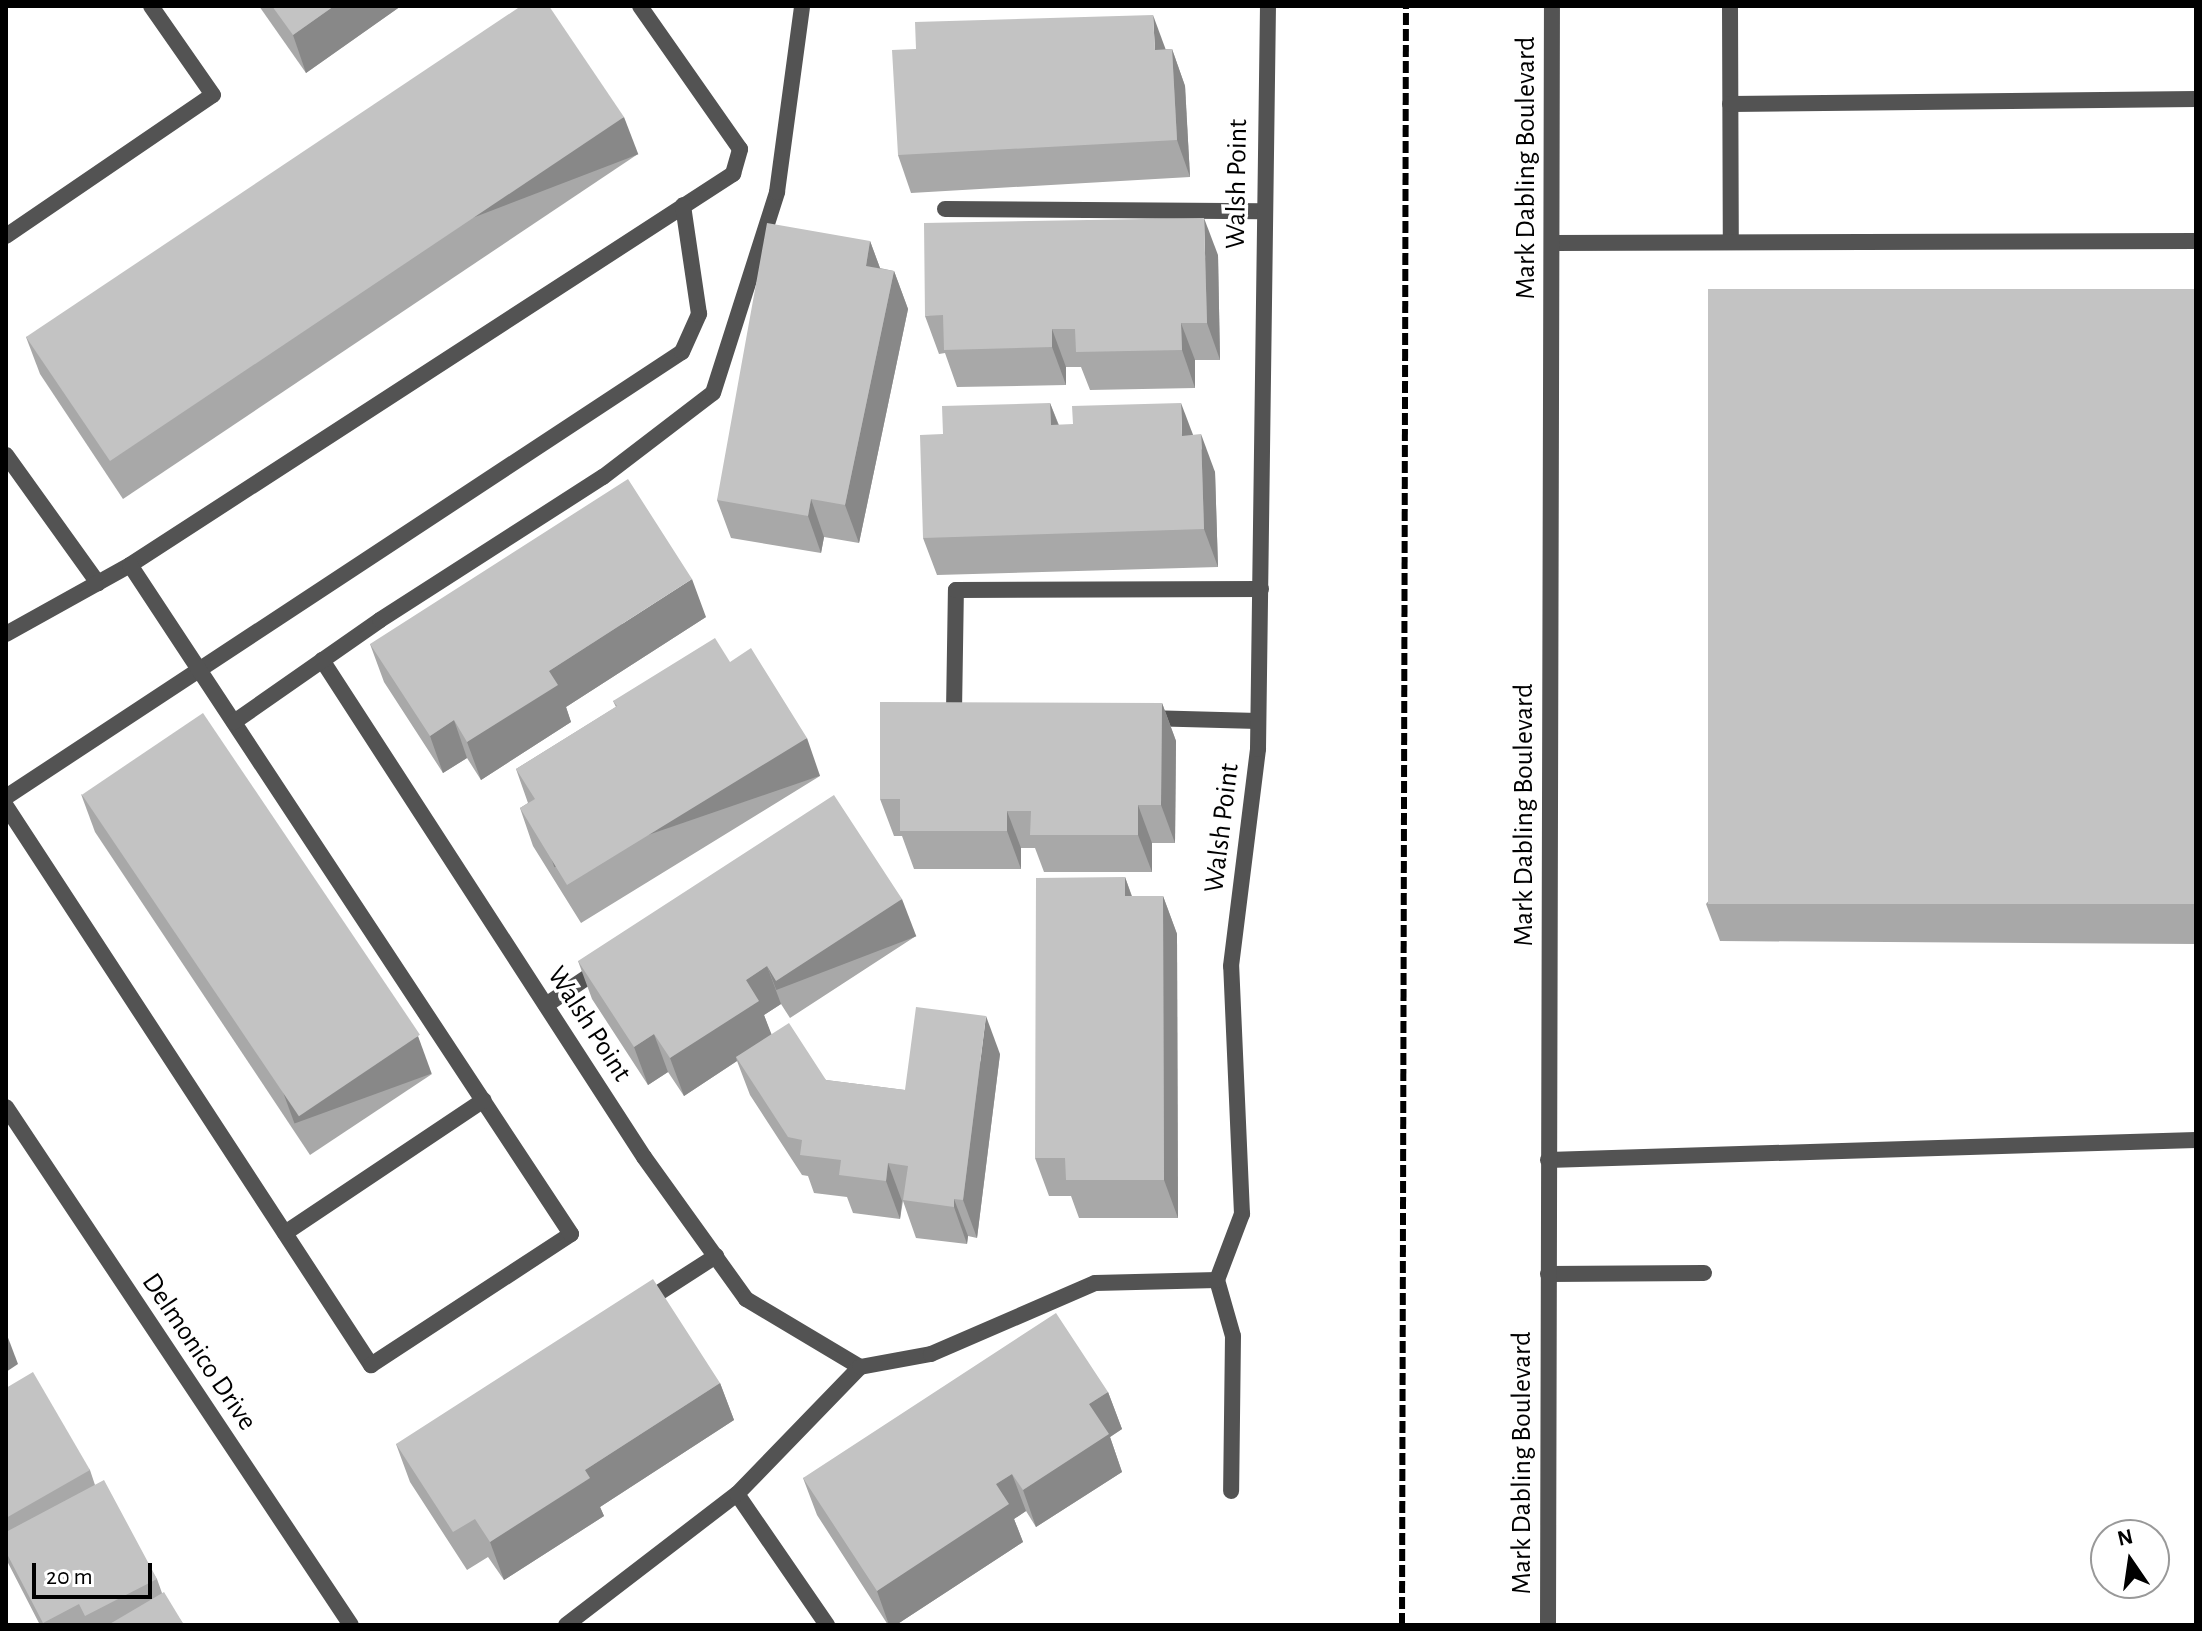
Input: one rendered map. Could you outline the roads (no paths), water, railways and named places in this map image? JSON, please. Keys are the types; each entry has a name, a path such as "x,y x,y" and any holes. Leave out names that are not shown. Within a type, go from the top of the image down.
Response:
{"street":[{"path":"6,236 213,95 151,6"},
{"path":"6,634 130,565 733,174 740,149 640,6"},
{"path":"234,722 322,660 603,477 713,393 777,192 802,6"},
{"name":"Walsh Point","path":"1217,1280 1242,1214 1231,966 1258,721 1262,211 1268,6"},
{"name":"Mark Dabling Boulevard","path":"1548,1625 1552,6"},
{"path":"1730,6 1731,242"},
{"path":"1730,104 2196,99"},
{"path":"6,797 682,352 699,314 683,205"},
{"path":"945,209 1262,211"},
{"path":"1553,243 2196,241"},
{"path":"6,455 98,583"},
{"path":"6,806 371,1365 571,1234 130,565"},
{"path":"985,713 954,712 956,590 1261,589"},
{"name":"Walsh Point","path":"322,660 546,1005 746,1299 860,1367"},
{"path":"1122,717 1258,721"},
{"path":"546,1005 612,961"},
{"path":"285,1233 484,1100"},
{"name":"Delmonico Drive","path":"6,1107 351,1625"},
{"path":"1548,1160 2196,1140"},
{"path":"625,1315 716,1256"},
{"path":"1548,1274 1704,1273"},
{"path":"566,1625 737,1494 860,1367 931,1354 1095,1283 1217,1280 1233,1336 1231,1491"},
{"path":"737,1494 827,1625"}],"railway":[{"path":"1402,1625 1406,6"}]}
